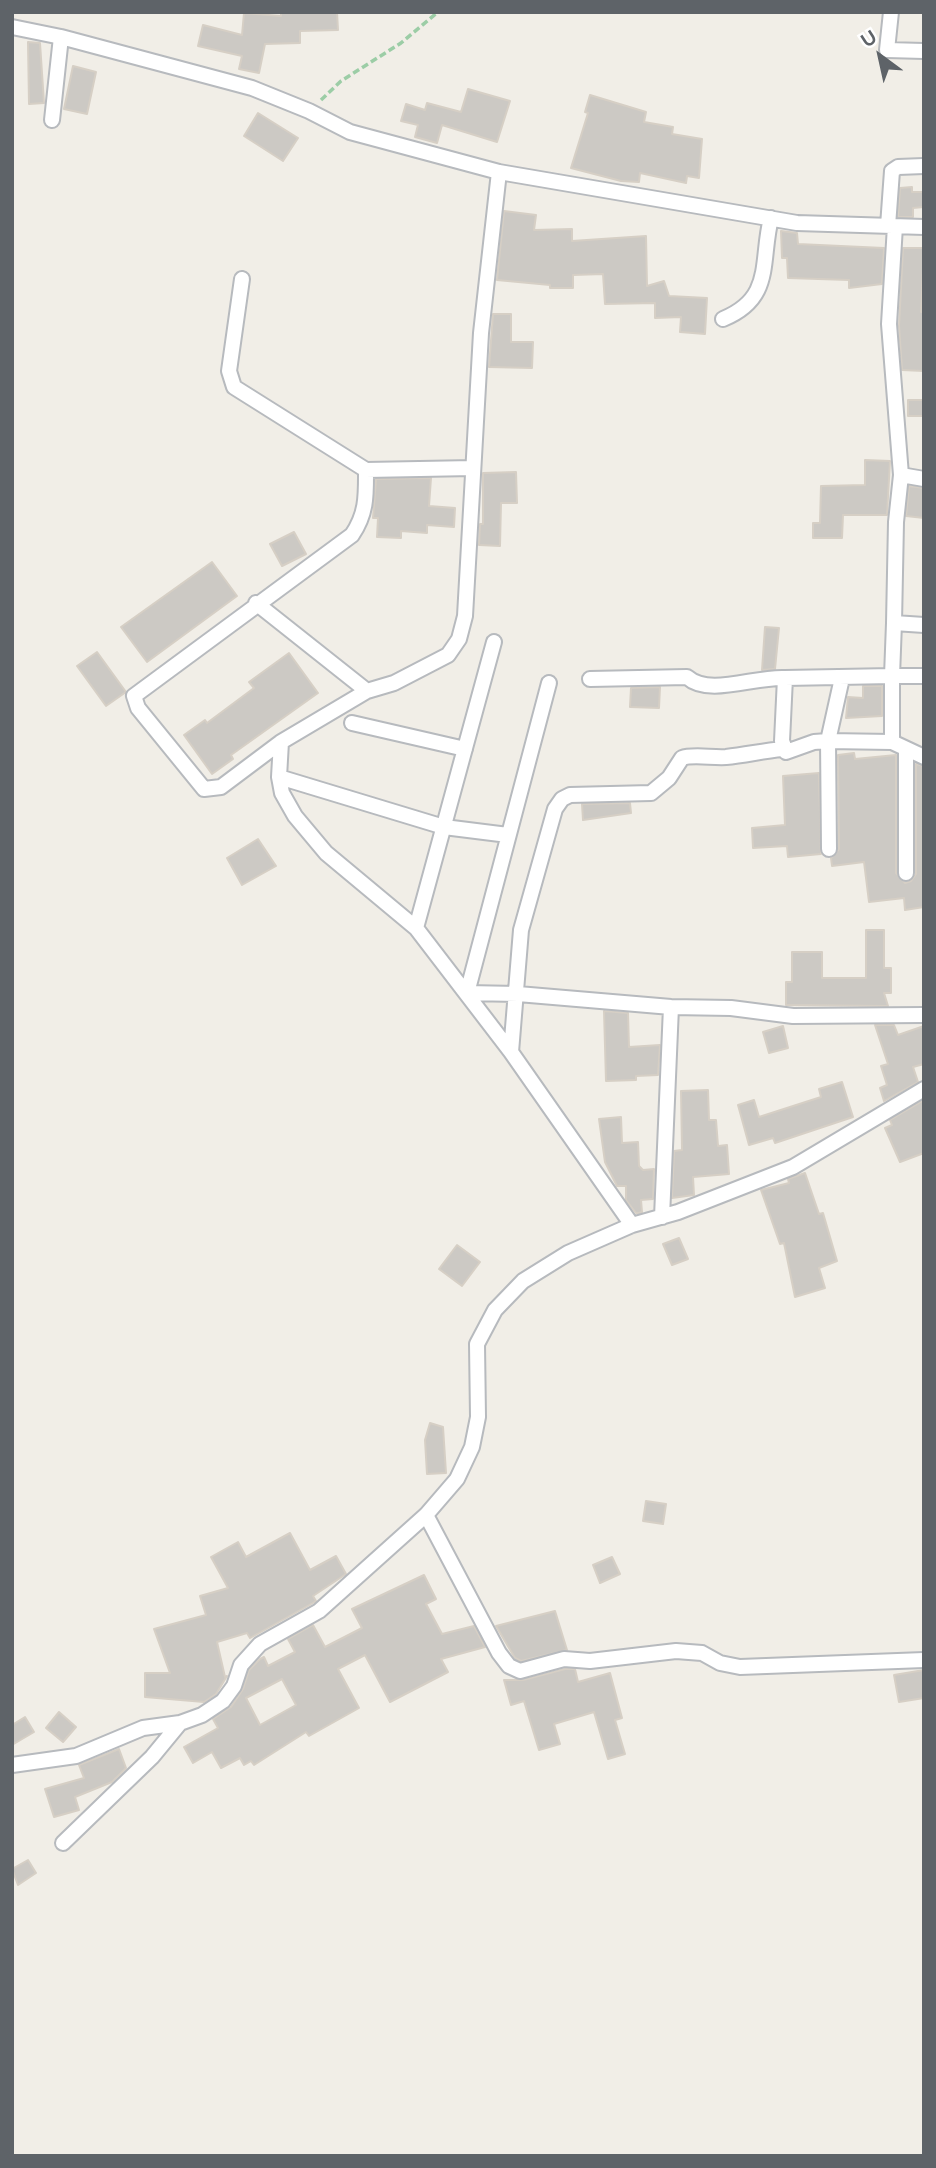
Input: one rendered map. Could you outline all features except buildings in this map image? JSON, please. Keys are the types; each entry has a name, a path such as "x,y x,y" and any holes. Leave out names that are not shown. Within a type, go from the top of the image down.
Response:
{"street":[{"path":"891,12 887,50 924,51"},
{"path":"12,27 61,37 251,88 309,111 350,132 499,172 797,223 924,227"},
{"path":"52,120 61,37"},
{"path":"892,741 896,523 901,475 889,324 892,172 898,167 924,166"},
{"path":"366,470 366,505 362,520 352,535 138,691 134,700 204,789 221,787 281,742 367,691 426,668 448,655 459,639 466,616 481,333 499,172"},
{"path":"723,319 743,309 763,280 771,218"},
{"path":"242,279 229,371 234,387 366,470 473,468"},
{"path":"901,475 924,479"},
{"path":"256,603 367,691"},
{"path":"894,623 924,625"},
{"path":"416,929 494,642"},
{"path":"590,678 687,677 696,685 708,687 767,677 924,676"},
{"path":"782,749 785,678"},
{"path":"829,849 828,741 842,678"},
{"path":"467,993 549,683"},
{"path":"352,723 465,749"},
{"path":"511,1052 518,994 521,930 552,818 562,799 570,794 651,793 670,778 682,758 689,755 698,759 782,749 786,752 796,751 814,742 892,741 924,757"},
{"path":"281,742 279,777 282,793 295,816 326,853 416,929 511,1052 632,1225"},
{"path":"905,749 906,873"},
{"path":"279,777 444,827 509,835"},
{"path":"467,993 518,994 671,1007 731,1008 793,1016 924,1015"},
{"path":"662,1217 671,1007"},
{"path":"12,1765 76,1756 143,1728 180,1723 223,1701 234,1686 241,1665 260,1644 319,1611 426,1515 457,1479 472,1447 478,1417 477,1344 495,1310 523,1281 568,1252 632,1225 662,1217 793,1167 924,1089"},
{"path":"426,1515 499,1653 513,1669 520,1671 564,1659 590,1661 676,1651 702,1653 720,1662 740,1667 924,1660"},
{"path":"63,1843 152,1758 180,1723"}],"path":[{"path":"309,111 341,82 401,43 438,12"}]}
